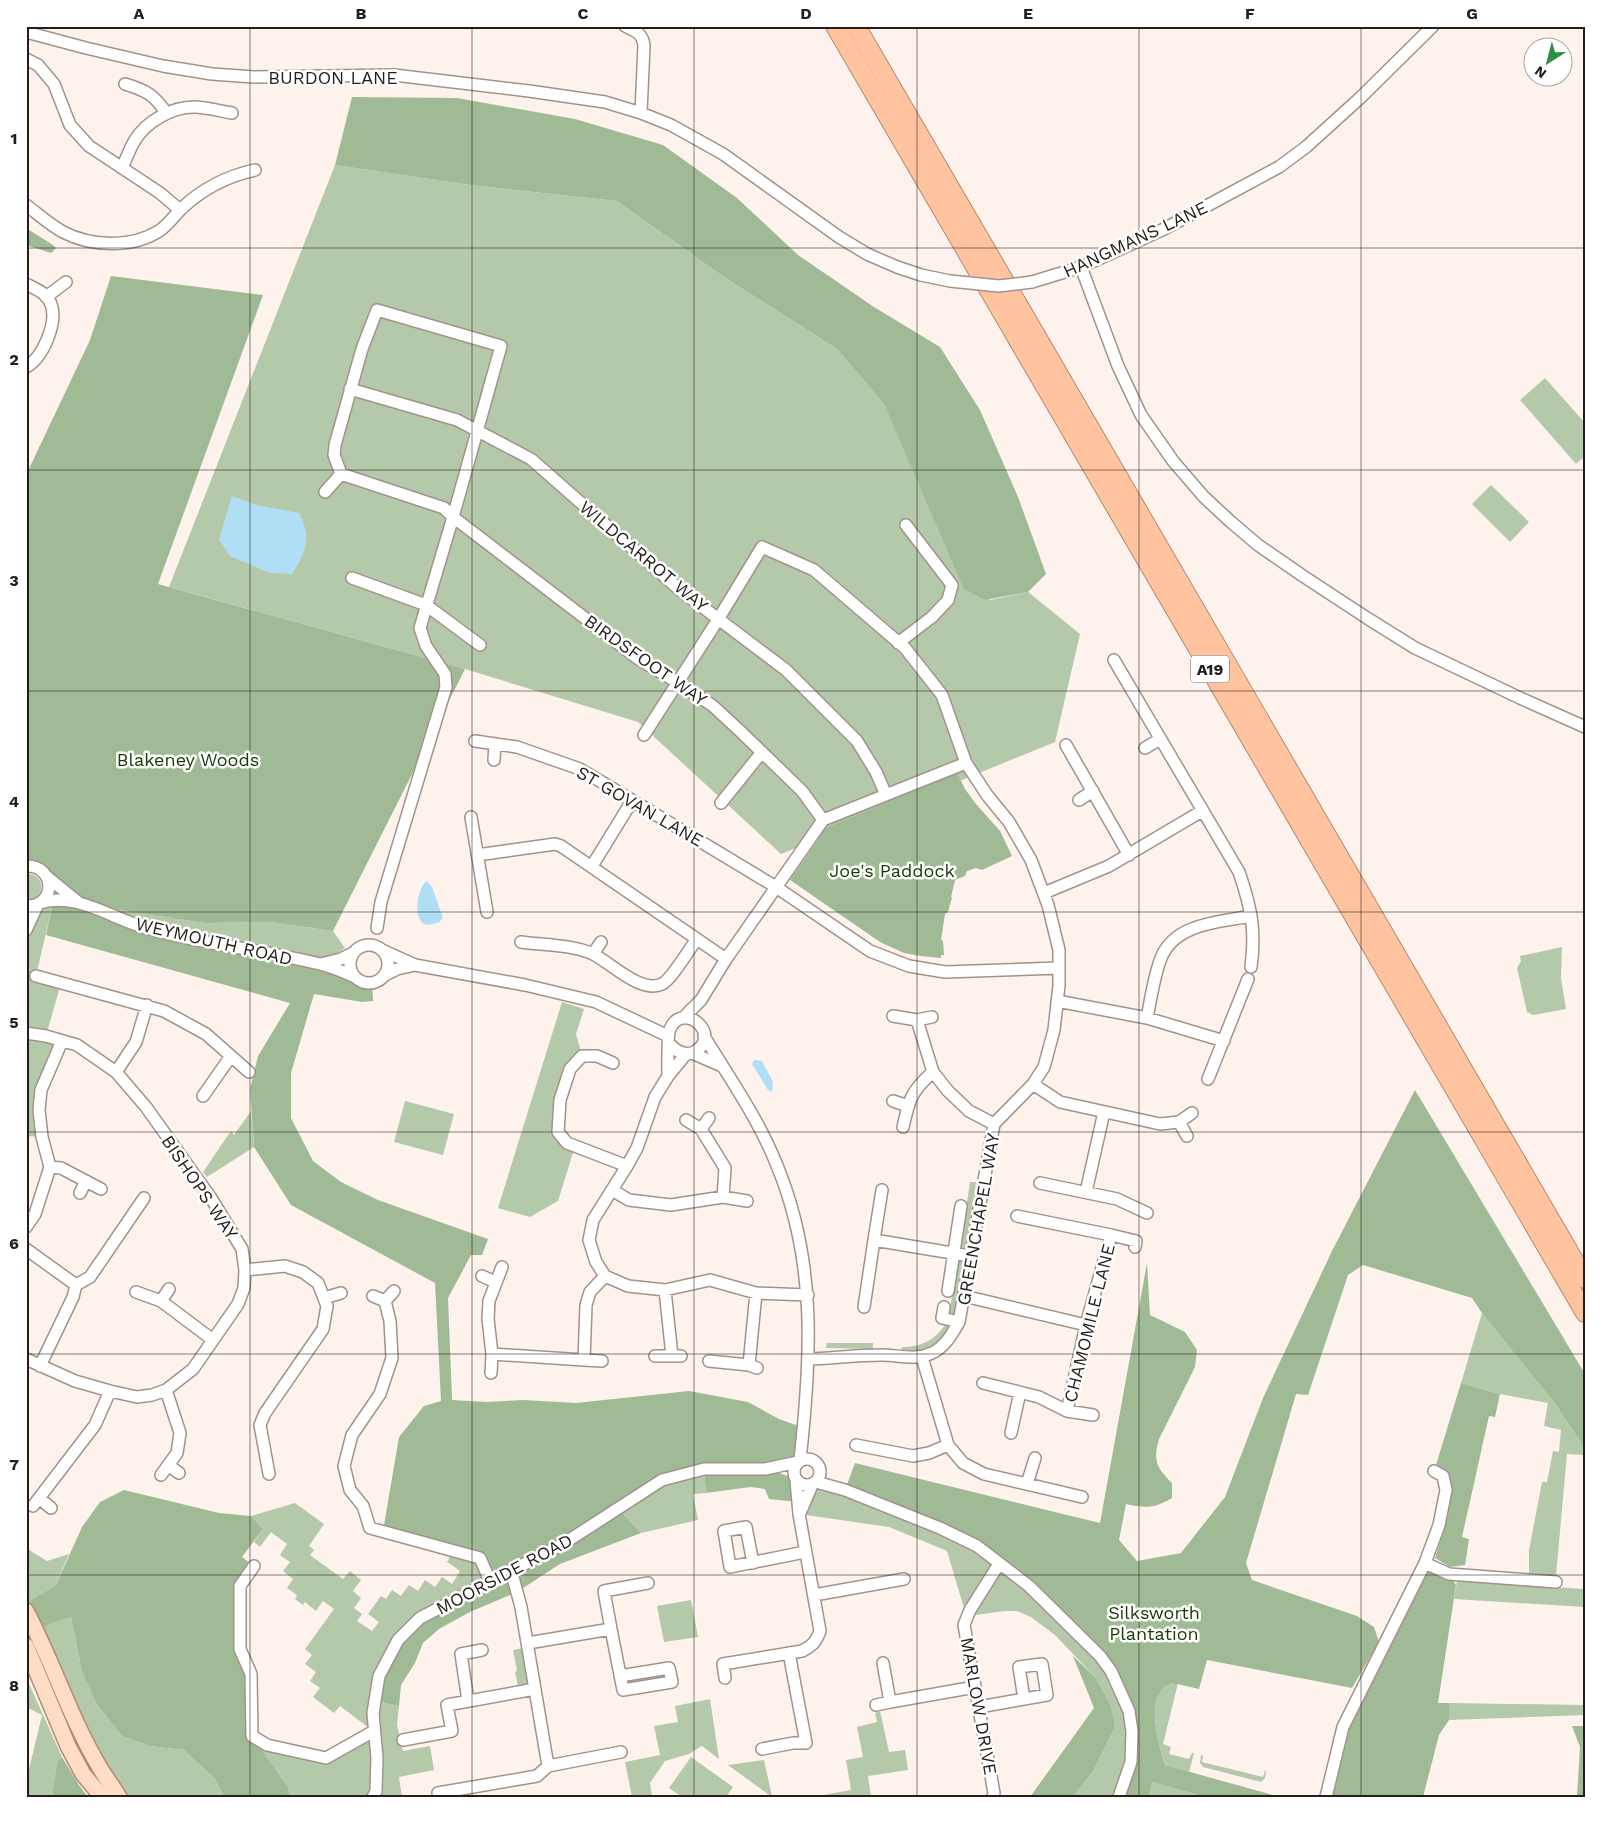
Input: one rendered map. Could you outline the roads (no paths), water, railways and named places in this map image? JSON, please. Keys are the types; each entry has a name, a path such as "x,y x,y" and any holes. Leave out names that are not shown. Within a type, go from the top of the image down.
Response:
{"highway":[{"name":"A19","path":"835,26 1585,1313"},
{"name":"A19","path":"856,26 1585,1279"}],"main road":[{"path":"26,1611 38,1633 79,1727 100,1768 119,1797"},
{"path":"26,1646 68,1746 83,1774 102,1797"}],"street":[{"path":"625,26 639,33 643,38 641,113"},
{"name":"HANGMANS LANE","path":"641,113 671,125 723,154 839,237 867,254 896,267 950,281 998,286 1032,282 1081,267 1162,230 1279,166 1306,147 1433,26"},
{"name":"BURDON LANE","path":"26,32 105,53 212,74 254,77 394,75 605,102 641,113"},
{"path":"26,59 38,65 54,84 70,125 89,146 160,193 180,210"},
{"path":"125,84 139,88 152,95 159,101 166,113"},
{"path":"122,168 135,139 153,121 166,113 182,107 196,106 232,113"},
{"path":"26,205 63,232 88,242 108,244 146,237 160,231 199,194 236,174 254,170"},
{"path":"1081,267 1118,366 1141,415 1173,461 1204,497 1231,522 1258,545 1303,576 1416,648 1585,727"},
{"path":"46,297 66,282"},
{"path":"26,284 42,291 51,304 52,321 45,347 32,364 26,367"},
{"path":"325,492 342,474 334,455 335,445 362,349 377,310 501,346 420,628 426,646 445,674 446,688 381,902 377,928"},
{"name":"WILDCARROT WAY","path":"350,389 457,420 531,459 680,590 786,670 857,741 876,772 886,795"},
{"name":"BIRDSFOOT WAY","path":"342,474 444,508 453,517 637,658 678,682 713,706 802,791 823,820"},
{"path":"898,643 932,617 948,600 952,585 906,525"},
{"name":"GREENCHAPEL WAY","path":"719,618 762,547 814,570 905,648 942,695 966,763 986,795 1009,822 1031,860 1044,893 1059,950 1058,1001 1054,1030 1044,1067 1033,1084 994,1124 959,1322 948,1341 934,1352 922,1357 902,1358 884,1355 809,1359"},
{"path":"352,578 426,605 480,645"},
{"path":"644,735 719,618"},
{"path":"1114,660 1238,872 1252,916 1254,944 1251,967"},
{"path":"1145,748 1160,739"},
{"name":"ST GOVAN LANE","path":"475,740 517,747 580,769 776,886 870,951 909,966 945,972 1059,968"},
{"path":"494,760 496,744"},
{"path":"1066,745 1129,855"},
{"path":"721,803 762,752"},
{"path":"668,1076 669,1031 701,1000 726,958 823,820 966,763"},
{"path":"1078,800 1093,790"},
{"path":"592,866 632,801"},
{"path":"1044,893 1109,866 1202,811"},
{"path":"471,817 487,912"},
{"path":"477,855 555,844 592,866 726,958"},
{"name":"WEYMOUTH ROAD","path":"27,865 42,870 80,903"},
{"path":"26,930 49,888 46,875"},
{"name":"WEYMOUTH ROAD","path":"26,906 53,900 80,903 137,925 194,940 321,964 356,977"},
{"path":"1147,1018 1161,958 1167,947 1178,935 1200,925 1252,916"},
{"path":"521,942 573,949 593,954 640,983 656,986 668,979 697,939"},
{"path":"593,954 600,942"},
{"path":"415,964 397,969 372,982 362,981 356,977 350,966 353,954 360,947 365,945 376,946 415,964 524,985 596,1002 641,1022 669,1039 676,1050 722,1066"},
{"path":"382,950 388,959 384,975"},
{"name":"WEYMOUTH ROAD","path":"321,964 353,954"},
{"path":"36,976 164,1011 206,1034 249,1072"},
{"path":"1208,1079 1248,979"},
{"path":"701,1000 702,1044 689,1053 668,1076 655,1097 636,1148 627,1166 593,1220 589,1240 596,1262 604,1276 628,1286 665,1290 710,1280 756,1292 808,1295"},
{"path":"1058,1001 1147,1018 1224,1041"},
{"path":"116,1072 136,1042 147,1005"},
{"path":"893,1016 918,1020 932,1016"},
{"path":"641,1022 693,1019 703,1030 722,1066 756,1120 779,1169 798,1233 808,1295 809,1359 804,1428 799,1461 794,1469 805,1552 820,1631 816,1641 802,1651 723,1664 725,1678"},
{"path":"918,1020 933,1072 948,1091 970,1111 994,1124"},
{"name":"BISHOPS WAY","path":"26,1033 77,1045 116,1072 146,1107 211,1198 242,1249 245,1270 244,1288 238,1304 193,1369 166,1390 152,1395 137,1397 110,1391 75,1381 26,1358"},
{"path":"26,1227 35,1214 50,1167 42,1137 41,1090 62,1041"},
{"path":"579,1044 582,1056"},
{"path":"203,1096 231,1056"},
{"path":"613,1063 597,1056 582,1056 570,1068 560,1100 558,1132 567,1143 627,1166"},
{"path":"902,1127 914,1091 933,1072"},
{"path":"1033,1084 1060,1102 1160,1124 1179,1122 1192,1113"},
{"path":"893,1101 908,1106"},
{"path":"1086,1192 1104,1112"},
{"path":"701,1129 710,1118"},
{"path":"686,1120 701,1129 725,1168 723,1197"},
{"path":"1179,1122 1188,1136"},
{"path":"50,1167 61,1168 100,1189"},
{"path":"80,1193 86,1181"},
{"path":"1040,1184 1117,1199 1147,1213"},
{"path":"612,1190 629,1200 671,1204 723,1197 747,1201"},
{"path":"864,1307 882,1190"},
{"path":"40,1366 73,1297 76,1285 90,1277 125,1216 144,1198"},
{"path":"948,1291 961,1206"},
{"name":"CHAMOMILE LANE","path":"1017,1216 1136,1241 1135,1247"},
{"name":"CHAMOMILE LANE","path":"1067,1411 1086,1325 1111,1235"},
{"path":"874,1240 970,1256"},
{"path":"26,1249 76,1285"},
{"path":"245,1270 285,1266 303,1272 318,1282 327,1306 324,1329 265,1412 260,1425 269,1474"},
{"path":"491,1373 492,1354 488,1319 489,1301 502,1267"},
{"path":"482,1276 495,1282"},
{"path":"584,1360 586,1305 590,1292 604,1276"},
{"path":"161,1301 170,1289"},
{"path":"385,1301 394,1290"},
{"path":"655,1356 676,1356 665,1290"},
{"path":"136,1292 161,1301 213,1340"},
{"path":"709,1361 753,1366 756,1292"},
{"path":"324,1298 341,1293"},
{"path":"373,1296 385,1301"},
{"path":"964,1296 1086,1325"},
{"path":"385,1301 390,1321 392,1358 380,1394 352,1435 344,1466 350,1490 363,1506 370,1528 480,1558 490,1581"},
{"path":"944,1307 942,1318 959,1322"},
{"path":"492,1354 602,1361"},
{"path":"922,1357 948,1445 963,1463 984,1474 1082,1497"},
{"path":"983,1384 1039,1397 1067,1411 1093,1415"},
{"path":"166,1390 180,1433 177,1452 164,1470 179,1473"},
{"path":"52,1508 36,1502 96,1425 110,1391"},
{"path":"1011,1433 1020,1392"},
{"path":"799,1514 820,1475 804,1428"},
{"path":"856,1445 914,1456 929,1453 948,1445"},
{"path":"1027,1484 1035,1458"},
{"name":"MOORSIDE ROAD","path":"373,1797 376,1791 377,1758 373,1713 379,1676 398,1640 420,1618 563,1544 662,1480 704,1469 765,1469 811,1459 818,1466"},
{"path":"255,1465 267,1462"},
{"path":"818,1466 845,1490 940,1528 977,1546 1029,1586 1100,1656 1111,1672 1129,1711 1132,1732 1131,1762 1119,1797"},
{"name":"MOORSIDE ROAD","path":"765,1469 795,1479 803,1485 814,1483 845,1490"},
{"path":"1326,1797 1343,1727 1426,1563 1439,1525 1446,1490 1443,1476 1434,1471"},
{"path":"753,1563 805,1552"},
{"path":"1426,1563 1449,1574 1556,1582"},
{"name":"MARLOW DRIVE","path":"993,1797 994,1792 964,1625 970,1610 999,1564"},
{"path":"254,1566 240,1586 240,1649 251,1674 252,1736 267,1745 326,1758 374,1731"},
{"path":"511,1570 528,1643 548,1766"},
{"path":"814,1595 904,1579"},
{"path":"620,1676 604,1591 648,1583"},
{"path":"528,1643 611,1629"},
{"path":"468,1701 461,1654 482,1650"},
{"path":"762,1749 806,1744 789,1653"},
{"path":"883,1663 890,1702"},
{"path":"876,1704 975,1687"},
{"path":"403,1740 452,1731 447,1705 535,1689"},
{"path":"979,1707 1024,1699"},
{"path":"438,1793 537,1776 548,1766 621,1752"}],"water":[{"path":"232,496 257,505 299,513 305,530 306,544 301,559 292,574 270,573 230,556 219,540"},
{"path":"427,881 432,887 443,918 438,923 433,924 426,924 418,916 417,908 420,892"},
{"path":"754,1060 762,1061 773,1082 772,1092 768,1090 752,1064"}],"park label":[{"name":"Blakeney Woods","path":"188,759"},
{"name":"Joe's Paddock","path":"892,870"},
{"name":"Silksworth Plantation","path":"1154,1622"}]}
